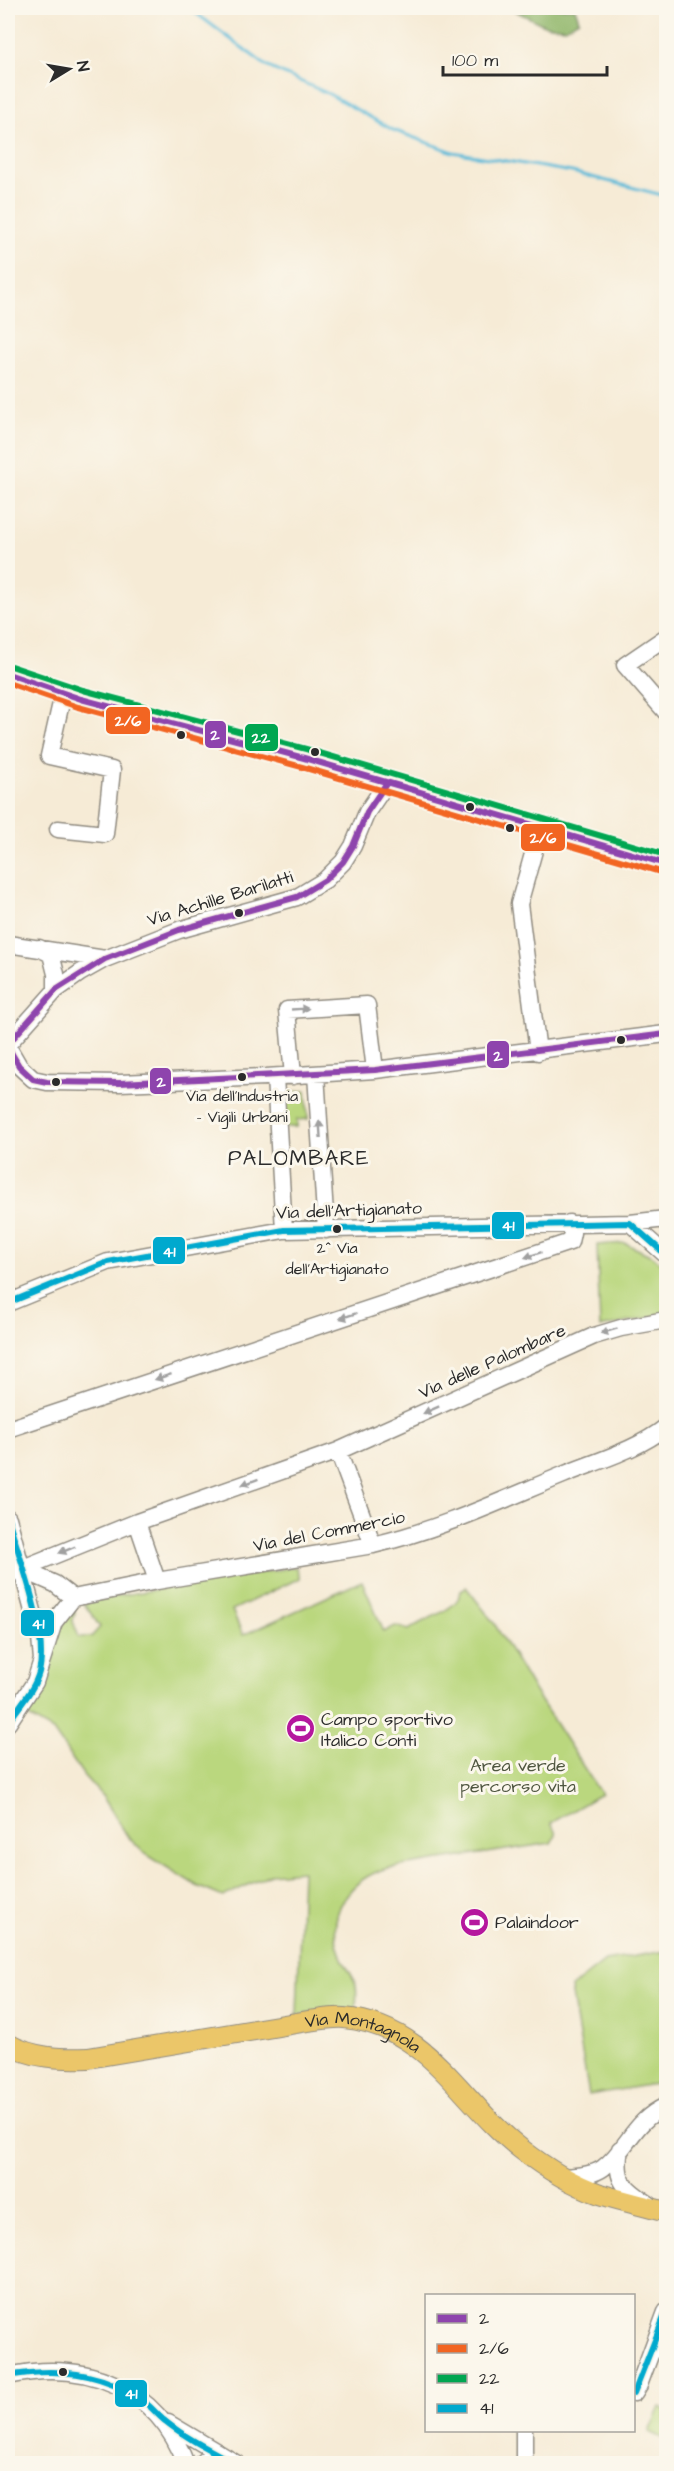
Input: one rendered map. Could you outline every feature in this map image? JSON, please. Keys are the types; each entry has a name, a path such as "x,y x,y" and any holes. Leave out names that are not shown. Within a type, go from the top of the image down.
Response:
{"main road":[{"path":"8,674 63,694 231,738 666,864"},
{"name":"Via Montagnola","path":"8,2044 34,2055 60,2059 88,2058 308,2021 342,2018 369,2022 396,2032 434,2059 519,2148 562,2177 599,2194 661,2210"}],"street":[{"path":"666,637 625,665 666,712"},
{"path":"58,829 105,834 112,770 49,756 63,694"},
{"name":"Via Achille Barilatti","path":"366,778 367,812"},
{"name":"Via Achille Barilatti","path":"8,1046 56,990 105,959 179,930 297,897 325,880 343,862 354,846 367,812 386,784"},
{"path":"538,1052 519,904 540,829"},
{"path":"8,944 105,959"},
{"path":"47,950 71,961 80,973"},
{"path":"47,950 56,974 56,990"},
{"path":"293,1076 287,1010 367,1005 375,1070"},
{"path":"8,1046 20,1066 33,1079 47,1082 120,1083 275,1077 375,1070 538,1052 666,1034"},
{"path":"316,1074 326,1230"},
{"path":"275,1077 284,1230"},
{"name":"Via dell'Artigianato","path":"8,1303 108,1262 284,1230 630,1223 666,1219"},
{"path":"8,1429 570,1242 572,1233 568,1223"},
{"path":"630,1223 666,1255"},
{"name":"Via delle Palombare","path":"14,1571 137,1522 338,1451 594,1336 621,1328 666,1320"},
{"name":"Via del Commercio","path":"73,1598 404,1538 468,1515 623,1450 656,1435 666,1427"},
{"path":"338,1451 373,1545"},
{"path":"8,1518 14,1571 40,1637 42,1660"},
{"path":"137,1522 157,1581"},
{"path":"43,1560 55,1584"},
{"path":"10,1714 35,1683 54,1622 73,1598 55,1584 14,1571"},
{"path":"599,2194 620,2149 646,2118 666,2106"},
{"path":"562,2177 610,2168"},
{"path":"610,2168 630,2191 661,2210"},
{"path":"635,2390 666,2312"},
{"path":"8,2376 28,2371 60,2370 88,2374 119,2385 146,2403 164,2421 180,2447 186,2463"},
{"path":"164,2421 231,2461"},
{"path":"524,2432 524,2463"},
{"path":"180,2447 199,2442"},
{"path":"180,2447 204,2461 231,2461"}],"green space":[{"path":"509,8 575,8 579,20 565,28 544,25"},
{"path":"306,1091 308,1119 297,1120 297,1127 283,1127 281,1093"},
{"path":"625,1243 654,1257 666,1268 666,1314 600,1328 597,1245"},
{"name":"Area verde percorso vita","path":"296,1567 300,1578 232,1610 243,1635 362,1581 384,1632 395,1626 409,1630 448,1609 459,1598 461,1590 466,1587 494,1623 530,1684 601,1794 551,1823 556,1834 551,1843 388,1868 362,1880 344,1900 338,1911 336,1924 336,1938 340,1953 356,1985 356,2010 297,2015 302,1871 270,1874 223,1897 197,1886 144,1853 128,1837 103,1797 84,1776 53,1731 25,1715 45,1682 51,1641 72,1608 75,1613 72,1619 79,1637 91,1637 100,1627 85,1605 86,1601"},
{"path":"666,1951 666,2082 589,2095 571,1988 605,1961"},
{"path":"660,2407 666,2410 666,2440 649,2432"}],"waterway":[{"path":"189,8 268,67 329,94 393,130 453,152 572,172 666,196"}],"transit line":[{"name":"22","path":"11,666 83,690 306,749 666,855"},
{"name":"2","path":"8,674 81,699 304,758 666,864"},
{"name":"2/6","path":"8,683 78,707 302,767 664,873"},
{"name":"2","path":"8,1044 56,990 105,959 179,930 297,897 325,880 343,862 353,846 367,812 386,784"},
{"name":"2","path":"8,1047 19,1066 33,1079 47,1082 120,1083 375,1070 666,1034"},
{"name":"41","path":"8,1303 108,1262 284,1230 630,1223 666,1255"},
{"name":"41","path":"8,1518 31,1595 40,1637 41,1656 39,1672 33,1686 8,1723"},
{"name":"41","path":"635,2390 666,2312"},
{"name":"41","path":"8,2376 62,2372 79,2374 113,2384 147,2404 162,2419 182,2433 236,2464"}],"place":[{"name":"Via dell'Industria - Vigili Urbani","path":"242,1077"},
{"name":"2^ Via dell'Artigianato","path":"337,1229"},
{"name":"Campo sportivo Italico Conti","path":"300,1729"},
{"name":"Palaindoor","path":"474,1922"}],"district":[{"name":"PALOMBARE","path":"299,1158"}]}
